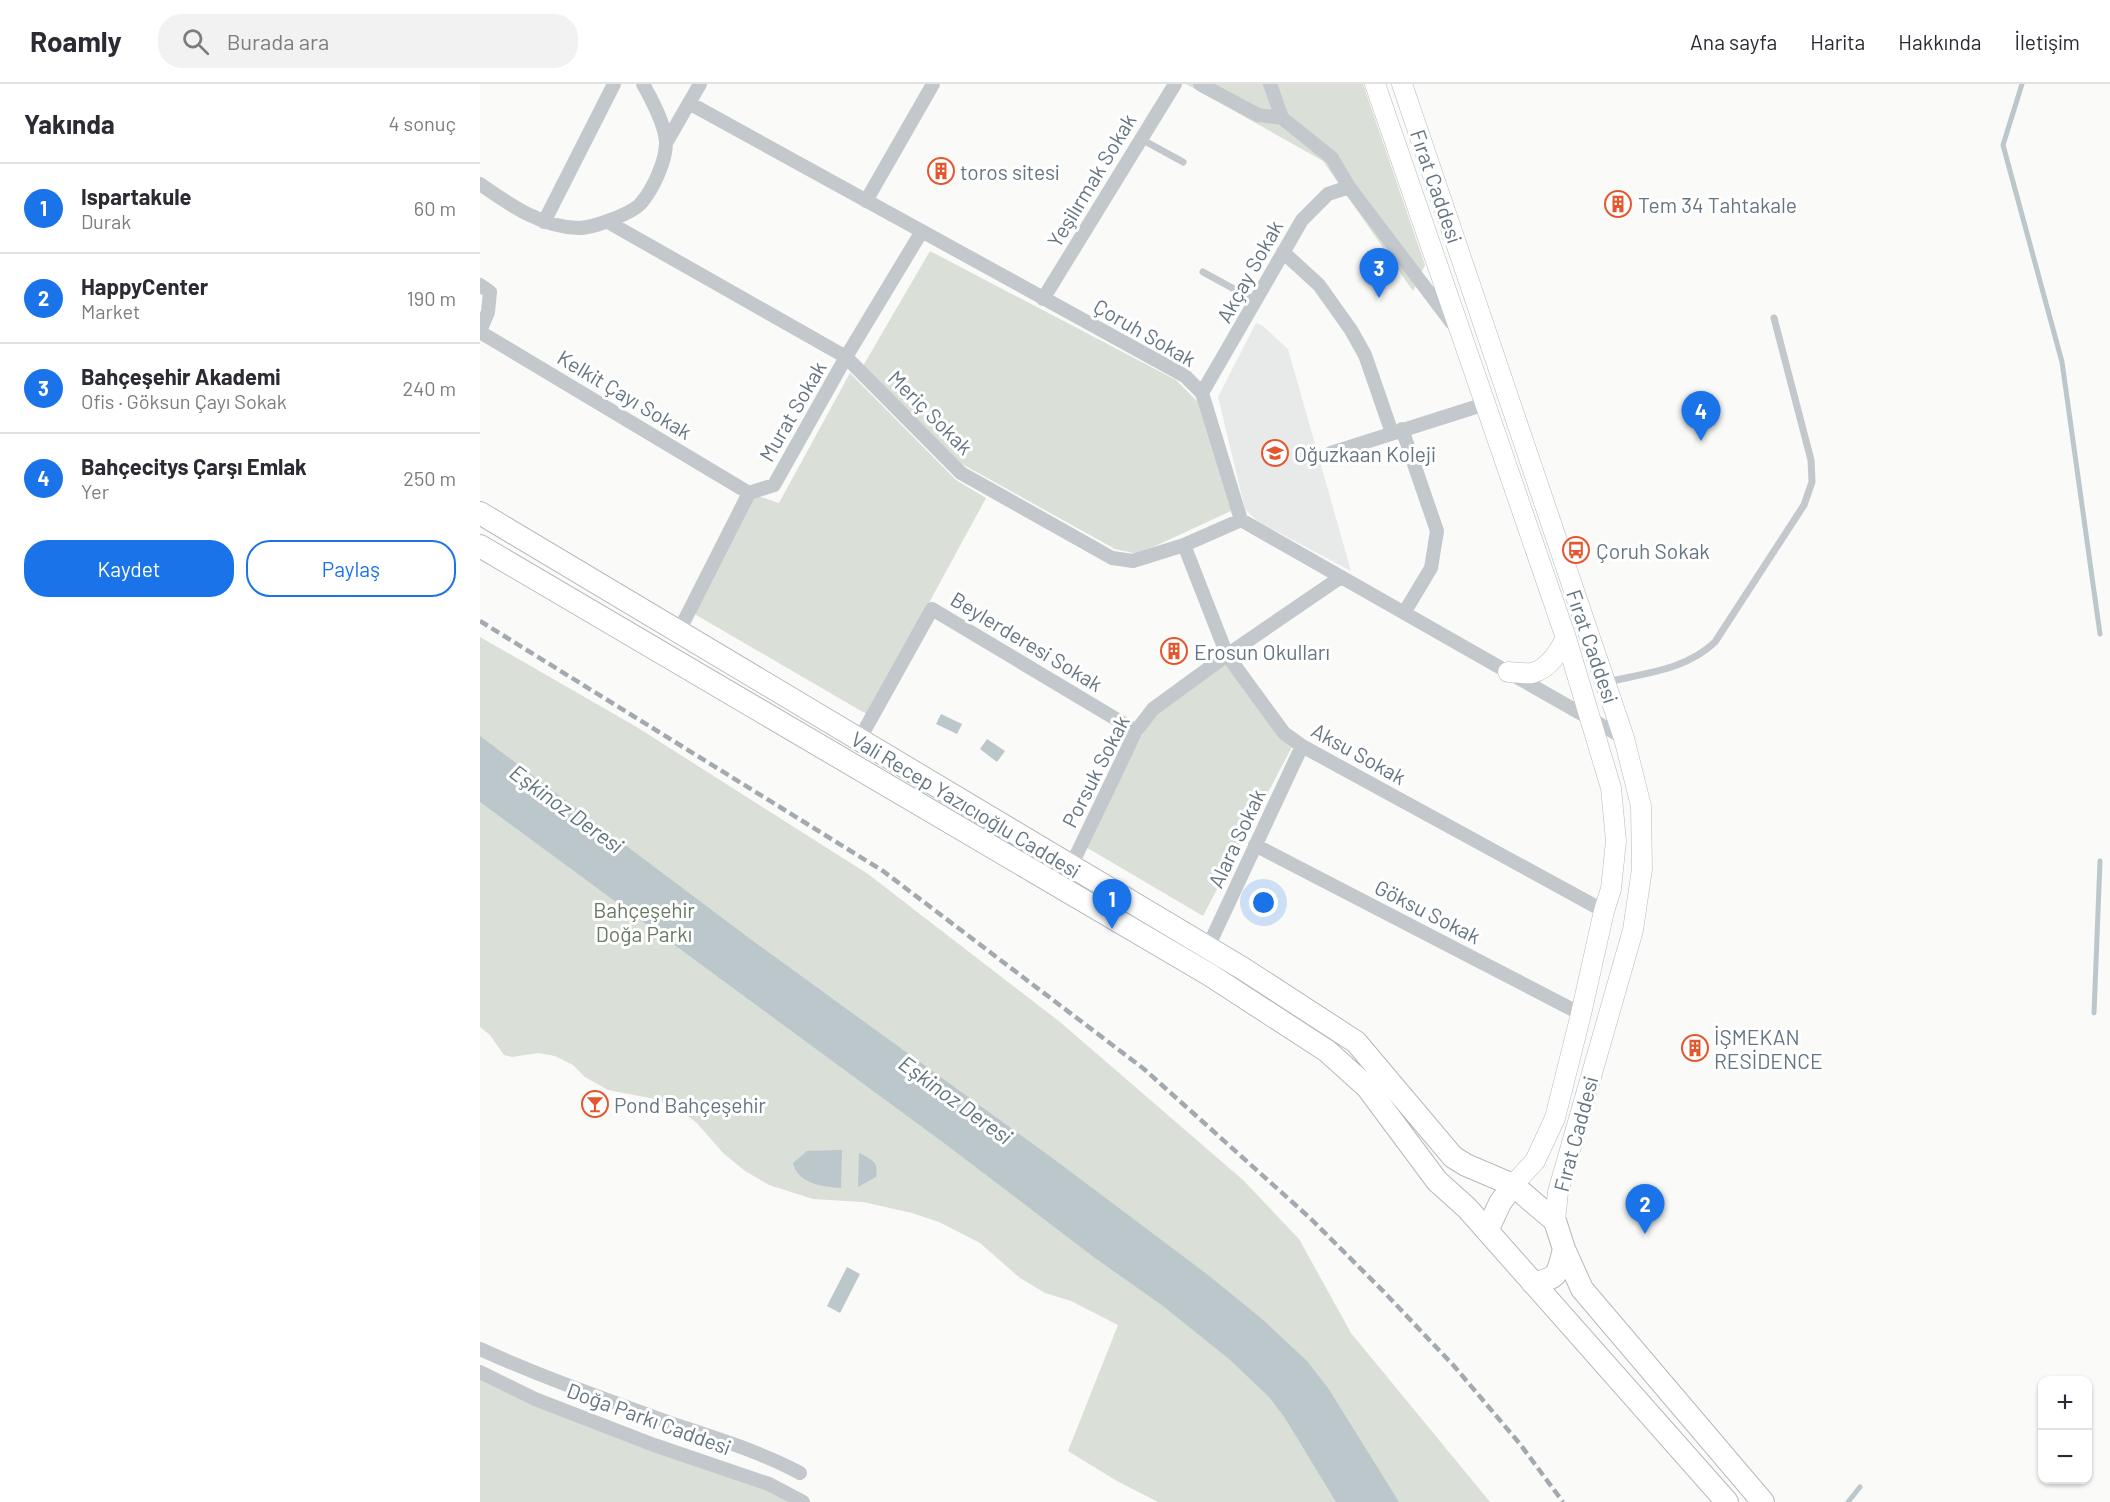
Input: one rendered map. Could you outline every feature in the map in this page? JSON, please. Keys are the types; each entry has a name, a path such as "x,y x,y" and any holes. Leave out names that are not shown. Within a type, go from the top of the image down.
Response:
{"main road":[{"name":"Fırat Caddesi","path":"1375,84 1566,638 1611,788 1616,841 1611,889 1581,1014 1555,1118 1535,1161 1513,1185"},
{"name":"Fırat Caddesi","path":"1402,84 1624,738 1641,806 1642,869 1633,930 1558,1192 1555,1221"},
{"name":"Vali Recep Yazıcıoğlu Caddesi","path":"480,513 1208,947 1356,1042 1453,1157 1513,1185 1555,1221"},
{"name":"Vali Recep Yazıcıoğlu Caddesi","path":"480,546 1210,975 1327,1051 1367,1088 1437,1181 1467,1208 1533,1283"},
{"path":"1508,672 1532,673 1545,666 1554,658 1566,638"},
{"path":"1487,1231 1500,1203 1513,1185"},
{"path":"1555,1221 1564,1250 1582,1289 1763,1502"},
{"path":"1533,1283 1550,1280 1558,1271 1564,1250"},
{"path":"1533,1283 1727,1502"}],"street":[{"path":"544,222 614,84"},
{"path":"643,84 656,107 666,143"},
{"path":"480,184 503,200 544,222 580,228 608,222 641,204 659,175 666,143 700,84"},
{"path":"866,201 933,84"},
{"name":"Yeşilırmak Sokak","path":"1044,299 1175,84"},
{"path":"1200,84 1258,115 1282,118"},
{"path":"1270,84 1282,118 1332,159 1349,187 1460,333"},
{"name":"Çoruh Sokak","path":"689,103 1185,376 1202,393 1241,520"},
{"name":"Akçay Sokak","path":"1202,393 1302,220 1328,194 1349,187"},
{"name":"Meriç Sokak","path":"608,222 846,357 962,473 1112,558 1133,561 1184,545 1241,520"},
{"name":"Murat Sokak","path":"749,492 774,485 846,357 922,231"},
{"path":"1283,252 1319,285 1351,330 1365,355 1437,531 1431,568 1404,613"},
{"path":"480,285 490,292 488,312 480,331"},
{"name":"Kelkit Çayı Sokak","path":"480,331 749,492"},
{"path":"1330,453 1485,404"},
{"path":"678,633 749,492"},
{"path":"1241,520 1624,738"},
{"name":"Aksu Sokak","path":"1184,545 1227,655 1284,733 1302,746 1604,911"},
{"name":"Porsuk Sokak","path":"1071,866 1136,731 1153,709 1341,577"},
{"name":"Beylerderesi Sokak","path":"859,740 932,609 1136,731"},
{"name":"Alara Sokak","path":"1208,947 1302,746"},
{"name":"Göksu Sokak","path":"1256,844 1581,1014"},
{"path":"480,1349 572,1388 743,1448 780,1462 800,1473"},
{"name":"Doğa Parkı Caddesi","path":"480,1372 535,1399 654,1445 769,1484 803,1502"}],"lane":[{"path":"1141,139 1183,162"},
{"path":"1203,272 1256,301"},
{"path":"1605,682 1685,663 1707,651 1804,505 1812,482 1811,460 1774,318"}],"shaded area":[{"name":"Oğuzkaan Koleji","path":"1256,323 1263,326 1288,349 1351,571 1257,521 1245,509 1218,397"}],"green space":[{"path":"1186,84 1363,84 1425,265 1413,291 1323,161"},
{"path":"930,251 1176,380 1197,401 1231,511 1138,554 1115,549 962,464 863,366"},
{"path":"850,373 956,480 986,498 868,715 686,609 749,493 779,503"},
{"name":"Bahçeşehir Doğa Parkı","path":"480,637 635,726 868,874 1060,1022 1243,1180 1299,1239 1351,1333 1490,1502 1158,1502 1117,1481 1068,1451 1118,1325 1071,1301 1045,1293 1020,1278 980,1243 939,1222 912,1213 863,1202 813,1199 769,1185 745,1171 723,1153 697,1123 677,1108 655,1099 608,1090 585,1077 573,1065 555,1056 538,1053 512,1057 504,1055 490,1035 480,1027"},
{"path":"1226,664 1294,743 1203,916 1084,846 1155,711"},
{"path":"480,1372 803,1502 480,1502"}],"water":[{"path":"941,714 962,724 957,734 936,724"},
{"name":"Eşkinoz Deresi","path":"480,736 753,941 1059,1163 1208,1275 1262,1319 1307,1361 1328,1388 1399,1502 1336,1502 1285,1418 1269,1397 1229,1359 1163,1306 1095,1258 948,1146 480,802"},
{"path":"987,739 1005,751 997,762 980,749"},
{"path":"842,1150 841,1188 812,1183 795,1170 793,1163 807,1151"},
{"path":"859,1153 874,1162 877,1172 876,1177 858,1187"},
{"path":"847,1267 860,1274 840,1313 827,1306"}],"waterway":[{"path":"2022,84 2003,145 2062,362 2100,634"},
{"path":"2094,1013 2100,861"},
{"path":"1848,1502 1860,1487"}],"railway":[{"path":"480,621 883,871 1144,1069 1310,1218 1384,1292 1454,1366 1520,1444 1563,1502"}],"place":[{"name":"toros sitesi","path":"941,171"},
{"name":"Tem 34 Tahtakale","path":"1618,204"},
{"name":"Bahçeşehir Akademi","path":"1379,298"},
{"name":"Bahçecitys Çarşı Emlak","path":"1701,441"},
{"name":"Oğuzkaan Koleji","path":"1275,453"},
{"name":"Çoruh Sokak","path":"1576,550"},
{"name":"Erosun Okulları","path":"1174,651"},
{"name":"Ispartakule","path":"1112,929"},
{"name":"İŞMEKAN RESİDENCE","path":"1695,1048"},
{"name":"Pond Bahçeşehir","path":"595,1104"},
{"name":"HappyCenter","path":"1645,1234"}]}
